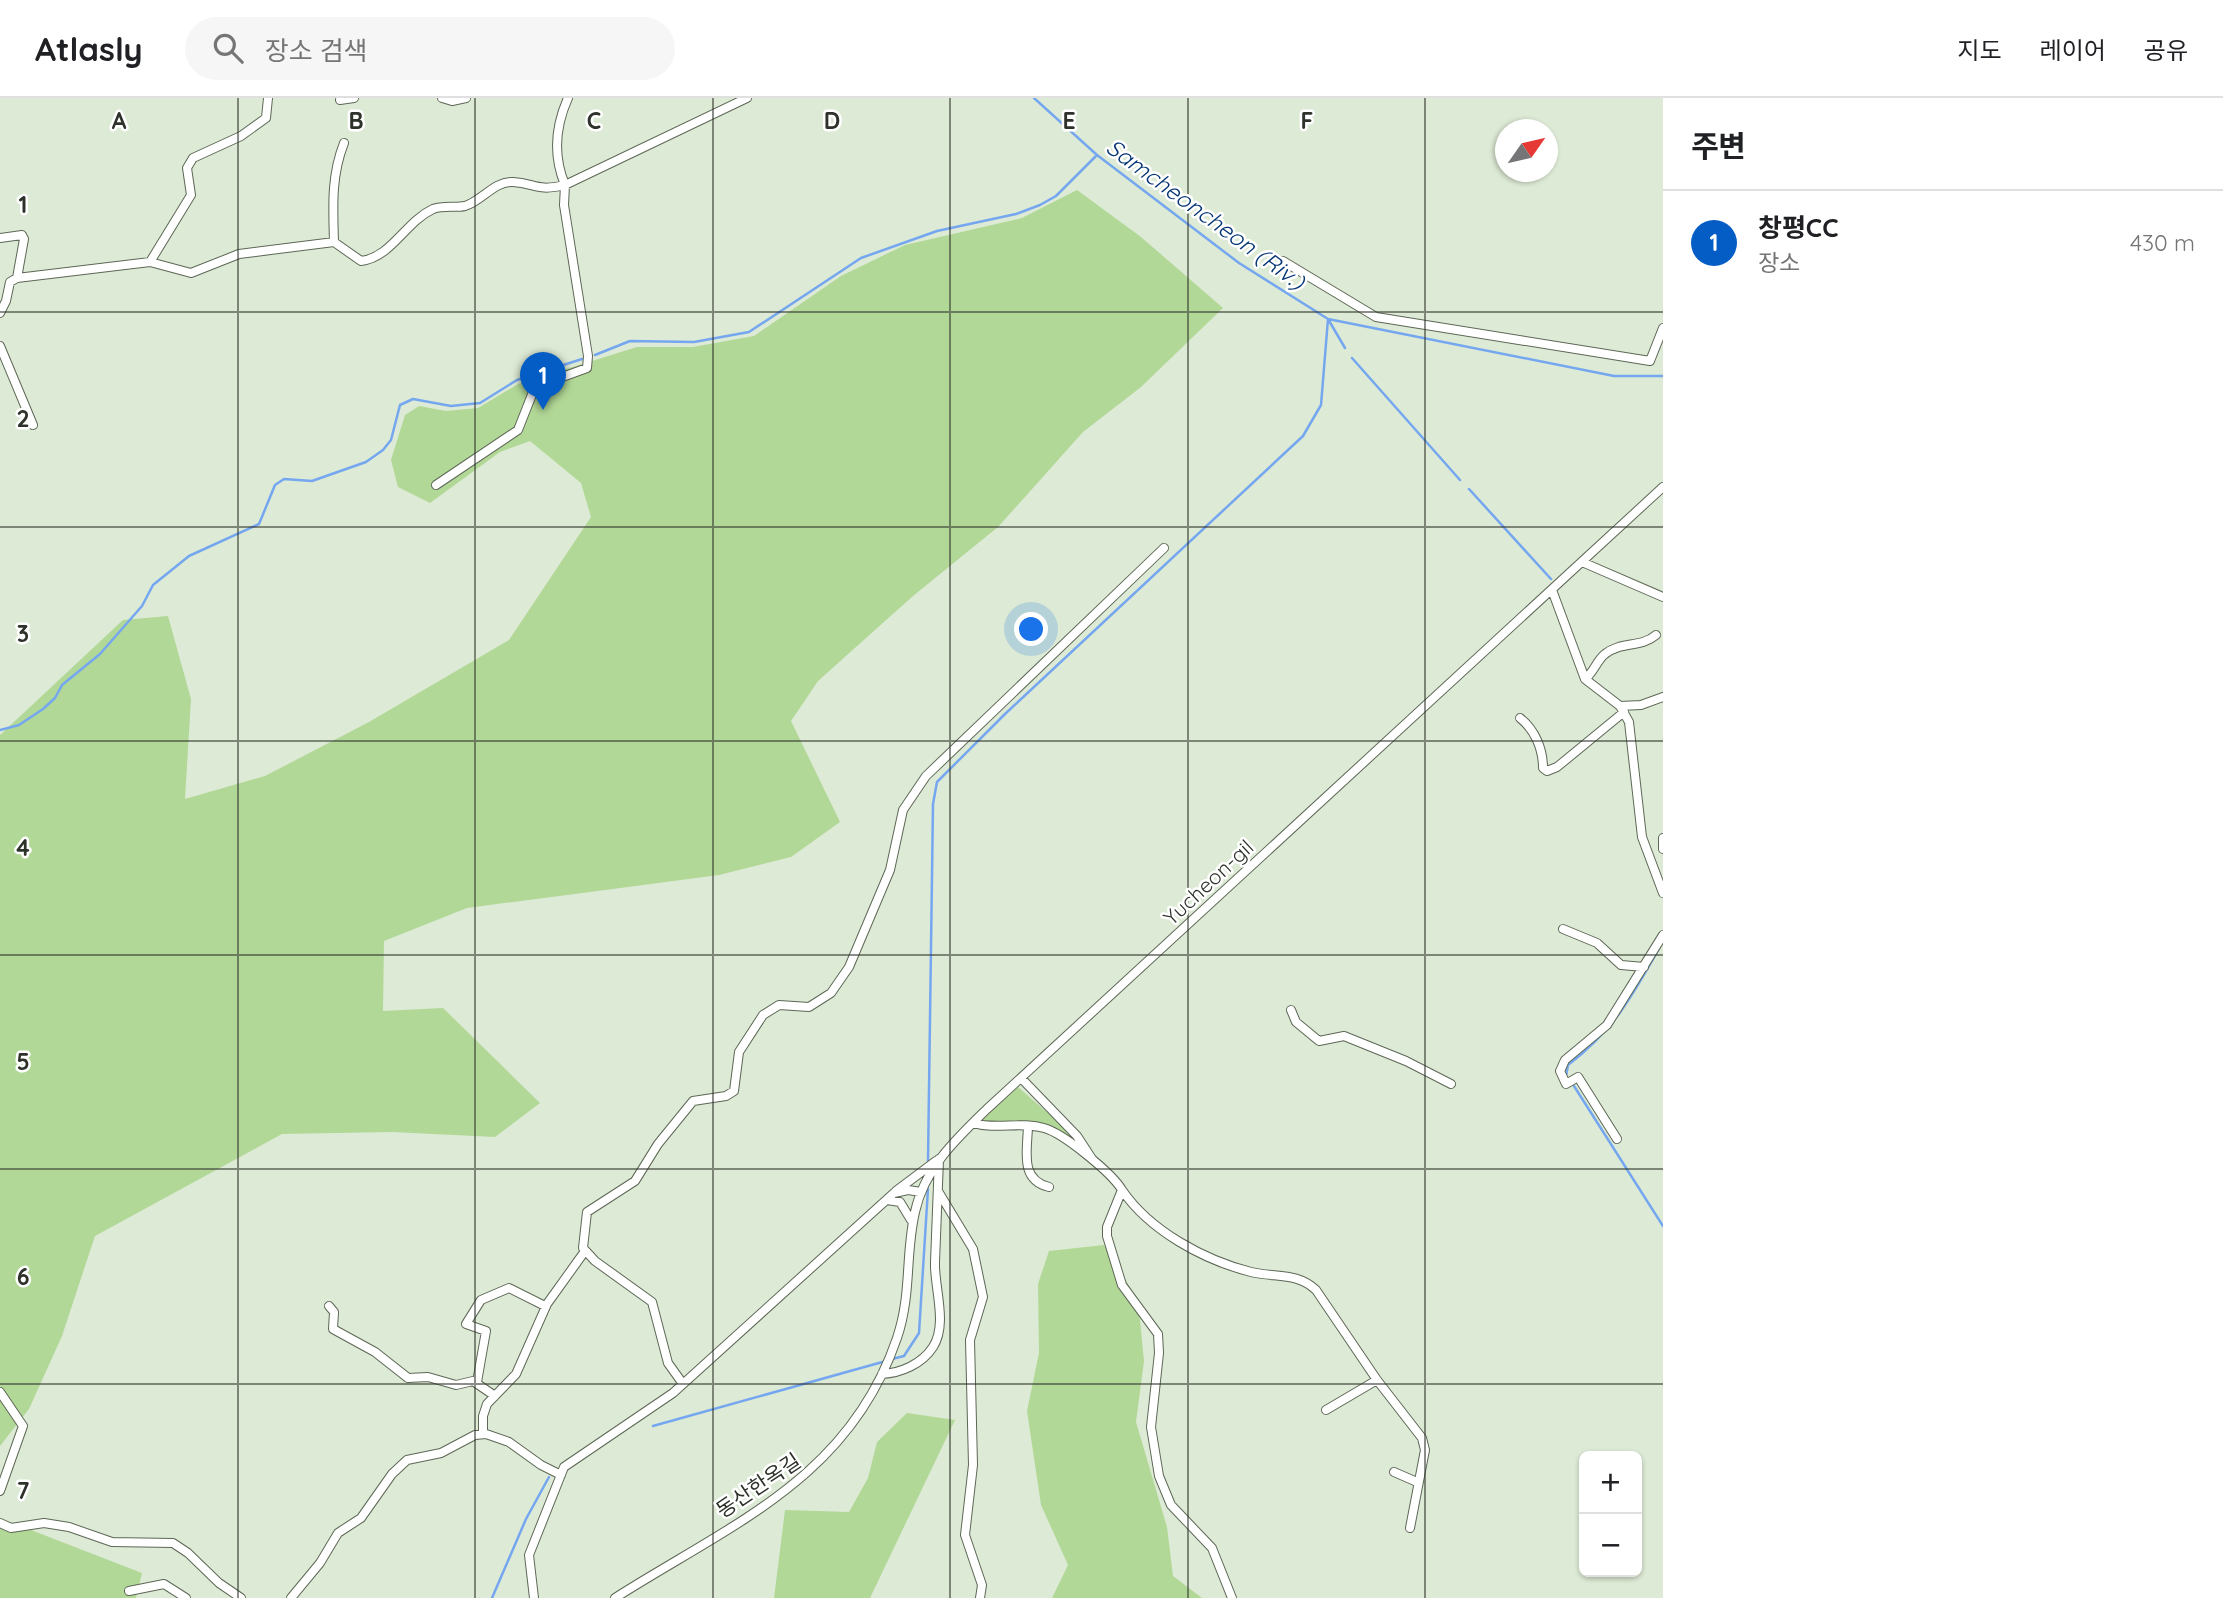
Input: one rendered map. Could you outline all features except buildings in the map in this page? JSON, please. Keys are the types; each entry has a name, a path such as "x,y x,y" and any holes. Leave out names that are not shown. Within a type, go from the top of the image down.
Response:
{"street":[{"path":"150,262 191,195 187,168 193,159 241,136 266,118 268,98"},
{"path":"340,100 354,98"},
{"path":"442,98 452,101 467,98"},
{"path":"436,485 517,430 535,387 587,368 588,356 564,205 565,186 557,167 556,136 560,115 568,98"},
{"path":"0,313 10,282 17,278 150,262 191,273 239,254 334,243 360,261 373,260 435,208 467,205 502,183 514,182 546,190 565,186 747,98"},
{"path":"334,243 332,192 336,163 344,143"},
{"path":"0,238 22,235 24,239 17,278"},
{"path":"1283,261 1376,317 1650,361 1663,328"},
{"path":"0,346 33,425"},
{"name":"Yucheon-gil","path":"884,1370 906,1304 913,1226 921,1192 940,1158 1021,1078 1663,487"},
{"path":"683,1384 664,1352 652,1302 586,1251 582,1242 587,1212 635,1181 658,1144 693,1101 726,1096 734,1090 739,1052 763,1015 779,1005 804,1008 816,1004 837,986 849,967 887,877 903,810 926,776 1164,548"},
{"path":"1582,562 1663,597"},
{"path":"1552,590 1585,679 1622,709 1633,740 1642,837 1663,893"},
{"path":"1585,679 1594,673 1604,654 1619,646 1647,643 1656,635"},
{"path":"1520,718 1534,732 1543,768 1547,771 1557,766 1622,709 1663,697"},
{"path":"1663,838 1663,849"},
{"path":"1563,929 1597,943 1621,965 1644,967"},
{"path":"1617,1139 1578,1077 1566,1084 1560,1071 1565,1060 1607,1025 1663,935"},
{"path":"1292,1010 1296,1022 1319,1041 1344,1036 1406,1061 1451,1084"},
{"path":"1021,1078 1077,1136 1096,1165"},
{"path":"973,1123 990,1128 1028,1127 1053,1132 1096,1165 1155,1223 1211,1257 1256,1273 1303,1278 1316,1290 1377,1380 1422,1438 1425,1450 1410,1528"},
{"path":"1028,1127 1027,1159 1031,1178 1038,1184 1049,1187"},
{"path":"884,1370 898,1373 919,1361 933,1346 939,1328 935,1264 940,1158"},
{"path":"534,1598 529,1555 561,1475 569,1462 683,1384 890,1196 940,1158"},
{"path":"890,1196 908,1190 921,1192"},
{"path":"1122,1190 1107,1227 1107,1236 1122,1285 1158,1334 1159,1353 1151,1427 1159,1476 1166,1497 1176,1511 1213,1548 1232,1598"},
{"path":"938,1191 973,1249 983,1297 969,1351 973,1465 965,1535 982,1585 980,1598"},
{"path":"890,1196 904,1205 913,1226"},
{"path":"483,1434 484,1412 519,1370 545,1306 586,1251"},
{"path":"477,1382 486,1331 466,1324 481,1300 509,1288 545,1306"},
{"path":"329,1306 334,1312 333,1329 375,1352 408,1378 428,1377 456,1385 477,1382 495,1396"},
{"name":"동산한옥길","path":"615,1598 765,1504 814,1469 834,1450 862,1412 884,1370"},
{"path":"1326,1410 1377,1380"},
{"path":"0,1392 23,1426 0,1491"},
{"path":"291,1598 320,1563 338,1533 365,1514 402,1464 413,1458 440,1453 483,1434 509,1442 541,1465 561,1475"},
{"path":"1394,1472 1417,1482"},
{"path":"0,1523 11,1528 44,1523 69,1527 112,1542 173,1543 188,1552 219,1583 241,1598"},
{"path":"129,1591 164,1584 186,1598"}],"green space":[{"path":"1077,190 1141,237 1223,308 1141,387 1083,432 998,527 913,596 818,681 791,721 840,822 791,857 719,875 467,908 384,941 383,1011 443,1008 540,1103 495,1137 392,1132 282,1134 95,1236 62,1336 29,1409 0,1446 0,735 123,620 168,616 191,699 185,799 265,776 369,722 509,640 591,517 581,483 530,441 500,452 430,503 398,487 391,460 405,415 419,406 446,411 478,408 518,384 637,347 693,347 754,336 841,276 905,245 1022,218"},
{"path":"1018,1087 1066,1129 1076,1143 1051,1127 980,1122"},
{"path":"1104,1245 1138,1300 1144,1361 1136,1422 1167,1527 1173,1576 1202,1598 1052,1598 1068,1565 1041,1505 1027,1411 1039,1353 1038,1284 1049,1251"},
{"path":"907,1413 955,1420 870,1598 774,1598 785,1510 849,1512 868,1478 877,1442"},
{"path":"0,1518 142,1573 136,1598 0,1598"}],"waterway":[{"name":"Samcheoncheon (Riv.)","path":"1034,98 1097,155 1239,263 1328,319 1614,376 1663,376"},
{"path":"595,355 630,341 694,342 749,332 861,258 937,231 1016,214 1040,205 1056,196 1097,155"},
{"path":"1328,319 1345,348"},
{"path":"928,1161 933,804 937,782 1005,714 1303,436 1321,405 1328,319"},
{"path":"1352,358 1460,480"},
{"path":"0,730 19,725 55,698 62,685 100,654 142,606 153,585 189,556 259,524 275,485 284,479 312,481 366,462 383,450 391,440 400,405 413,399 451,406 480,403 517,380 582,359"},
{"path":"1469,489 1551,579"},
{"path":"1566,1076 1568,1065 1598,1039 1621,1011 1661,945"},
{"path":"1574,1086 1663,1226"},
{"path":"892,1359 904,1356 919,1333 928,1189"},
{"path":"653,1426 886,1361"},
{"path":"492,1598 526,1519 549,1477"}],"place":[{"name":"창평CC","path":"543,410"}]}
